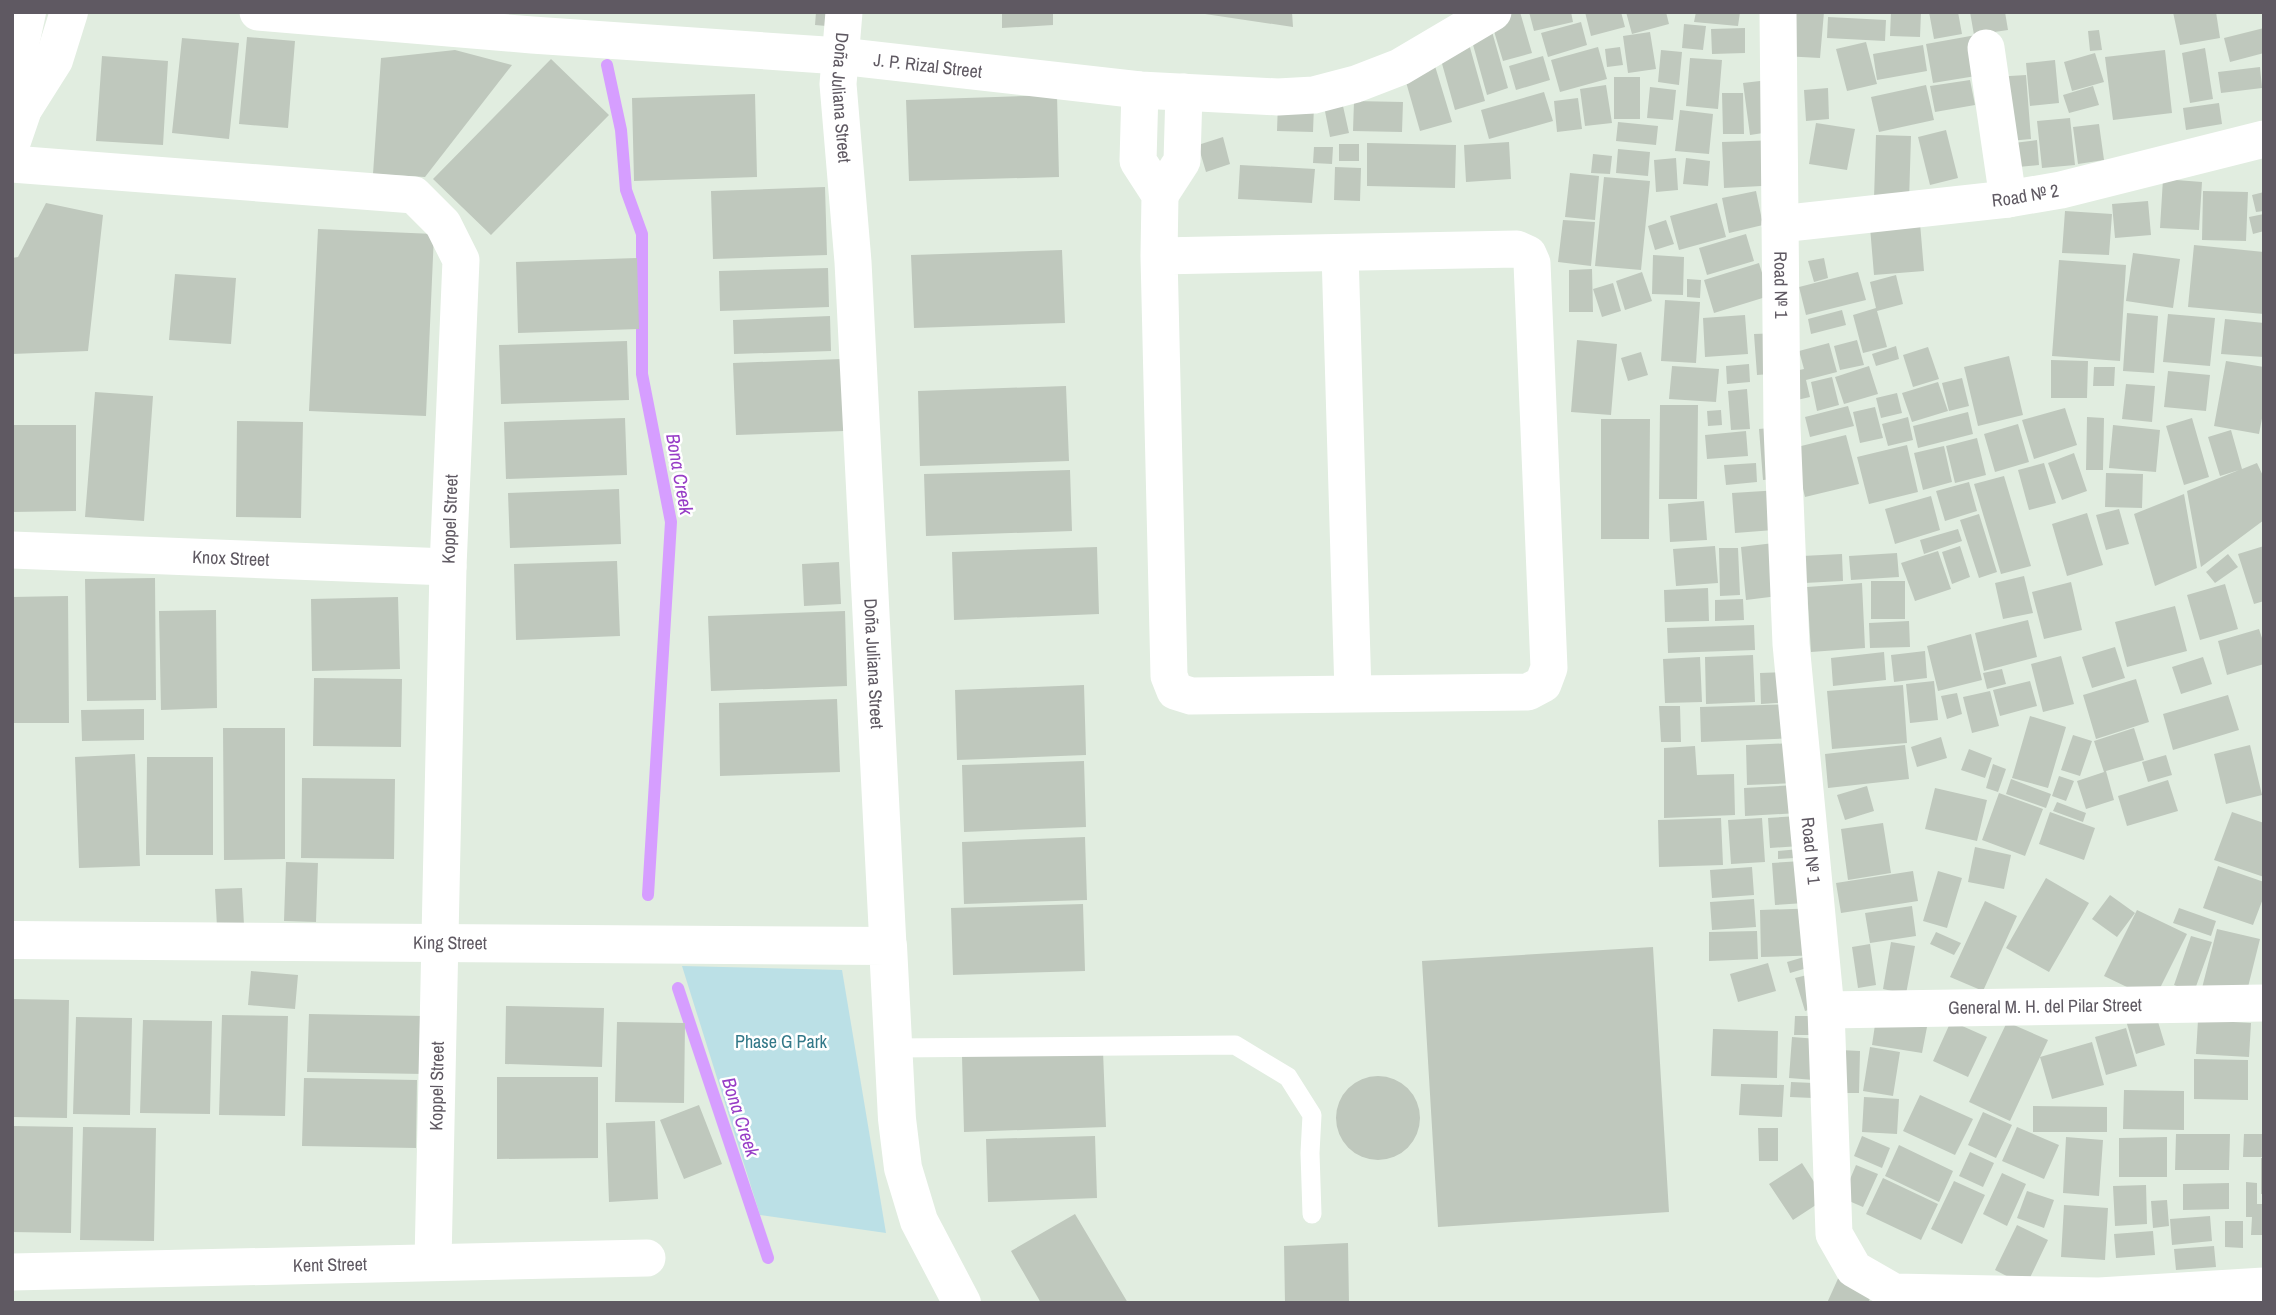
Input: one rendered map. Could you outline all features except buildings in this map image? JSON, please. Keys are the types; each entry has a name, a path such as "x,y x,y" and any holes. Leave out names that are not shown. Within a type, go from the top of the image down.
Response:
{"street":[{"path":"17,125 19,49 27,12"},
{"path":"17,125 54,60 69,12"},
{"name":"J. P. Rizal Street","path":"258,12 532,35 840,56 1140,90 1278,97 1314,95 1356,84 1400,67 1493,12"},
{"name":"Doña Juliana Street","path":"844,12 838,83 853,262 897,1119 903,1168 919,1221 962,1303"},
{"name":"Road № 1","path":"1778,12 1782,427 1791,644 1826,1010 1834,1234 1854,1269 1894,1292 2099,1296 2264,1286"},
{"path":"1986,48 2008,200"},
{"path":"1140,90 1138,161 1160,195"},
{"path":"1159,256 1517,249 1528,254 1532,263 1549,668 1543,684 1528,692 1191,696 1175,691 1169,676 1159,256 1160,195 1182,161 1184,92"},
{"name":"Road № 2","path":"1780,224 2008,200 2061,190 2264,139"},
{"name":"Koppel Street","path":"12,164 414,195 443,224 461,260 448,567 433,1262"},
{"path":"1340,253 1353,693"},
{"name":"Knox Street","path":"12,550 448,567"},
{"name":"King Street","path":"12,940 888,946"},
{"name":"General M. H. del Pilar Street","path":"1826,1010 2264,1003"},
{"name":"Kent Street","path":"12,1272 647,1258"}],"lane":[{"path":"893,1048 1235,1045 1288,1077 1312,1115 1312,1214"}],"green space":[{"name":"Phase G Park","path":"682,966 842,970 886,1233 760,1215"}],"waterway":[{"name":"Bona Creek","path":"607,65 621,130 626,190 642,234 642,374 671,522 648,895"},
{"name":"Bona Creek","path":"678,988 768,1258"}]}
